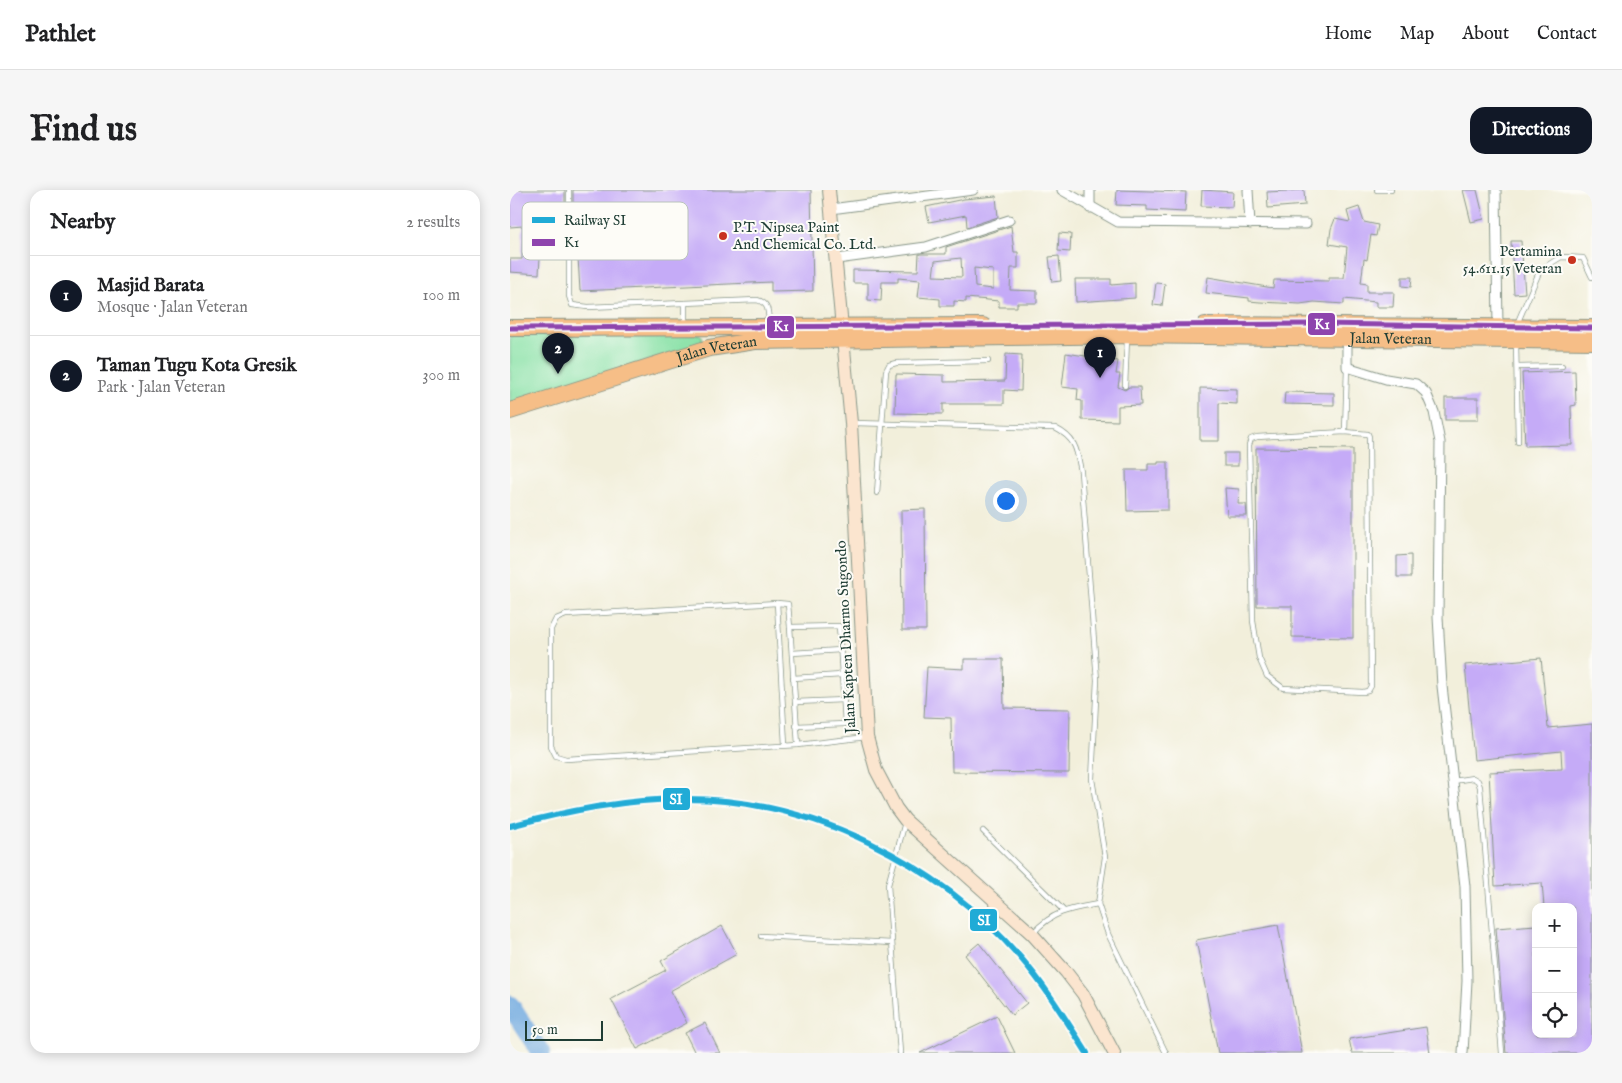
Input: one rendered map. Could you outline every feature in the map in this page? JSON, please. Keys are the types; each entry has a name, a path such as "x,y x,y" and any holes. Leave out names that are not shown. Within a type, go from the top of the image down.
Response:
{"highway":[{"name":"Jalan Veteran","path":"510,411 709,348 843,332 1318,324 1516,334 1592,341"},
{"name":"Jalan Veteran","path":"510,328 707,328 769,326 843,332 1347,337 1499,333"},
{"path":"707,328 709,348"},
{"name":"Jalan Veteran","path":"1516,334 1592,328"}],"main road":[{"name":"Jalan Kapten Dharmo Sugondo","path":"829,190 851,423 867,737 876,770 887,795 905,820 1032,934 1083,994 1114,1053"}],"street":[{"path":"831,209 973,190"},
{"path":"1062,190 1090,208 1118,222 1306,224"},
{"path":"1090,190 1090,208"},
{"path":"1248,190 1250,224"},
{"path":"1496,190 1499,333"},
{"path":"837,259 926,247 1009,220"},
{"path":"1347,337 1346,367 1416,384 1426,392 1434,412 1440,442 1438,617 1442,686 1465,886 1467,980 1463,1053"}],"lane":[{"path":"1377,190 1391,190"},
{"path":"1518,442 1516,334 1540,270 1561,257 1583,258 1592,277"},
{"path":"569,260 569,296 572,305 588,307 757,300 764,301 768,307 769,326"},
{"path":"684,303 685,327"},
{"path":"1124,386 1128,335"},
{"path":"877,493 886,371 889,366 896,363 988,361"},
{"path":"1517,367 1562,366"},
{"path":"1345,432 1346,367"},
{"path":"851,423 1056,428 1068,434 1076,446 1081,472 1097,680 1092,779 1105,857 1098,904 1108,934 1166,1053"},
{"path":"1345,432 1364,432 1369,437 1370,686 1368,691 1362,692 1283,688 1267,676 1259,658 1252,621 1249,445 1251,439 1258,437 1345,432"},
{"path":"798,745 788,604 777,603 566,615 556,619 551,629 551,746 556,756 566,759 798,745 867,737"},
{"path":"777,603 785,745"},
{"path":"790,627 839,626 841,650 845,724 796,726"},
{"path":"792,653 841,650"},
{"path":"793,678 842,675"},
{"path":"795,702 844,700"},
{"path":"1453,780 1473,778 1478,781 1480,787 1502,1053"},
{"path":"900,1053 888,885 905,820"},
{"path":"984,831 1063,910"},
{"path":"1032,934 1042,923 1063,910 1098,904"},
{"path":"761,936 892,943"}],"green space":[{"path":"701,334 702,344 510,404 510,335"}],"building":[{"path":"510,190 565,190 565,202 522,202 522,226 510,227"},
{"path":"573,190 811,190 813,291 771,292 771,282 580,291 578,260 688,260 688,202 573,202"},
{"path":"1117,190 1186,192 1185,212 1147,210 1147,206 1116,205"},
{"path":"1202,190 1233,192 1232,207 1201,206"},
{"path":"1304,190 1305,205 1268,208 1267,192"},
{"path":"1463,190 1477,190 1484,219 1471,222"},
{"path":"996,196 998,217 967,227 966,215 929,222 926,207 964,199"},
{"path":"1359,207 1364,222 1378,225 1376,236 1371,235 1367,260 1364,259 1361,283 1367,284 1367,292 1394,292 1393,307 1376,307 1376,302 1344,299 1344,304 1260,302 1249,301 1249,298 1206,293 1208,277 1273,288 1274,280 1329,281 1329,278 1344,278 1347,247 1329,244 1331,229 1335,219 1350,222 1347,211"},
{"path":"1011,226 1014,252 1018,252 1018,268 1011,268 1010,290 1037,291 1037,303 1017,303 1017,307 999,307 999,301 966,298 966,302 954,301 954,306 940,306 940,299 918,297 920,280 898,278 898,282 882,282 881,301 868,300 868,283 853,283 853,270 918,271 919,254 946,254 946,247","holes":["961,258 962,277 933,276 935,261","974,268 993,270 993,289 975,287"]},
{"path":"1059,233 1071,234 1070,252 1058,251"},
{"path":"1511,241 1521,241 1525,293 1514,294"},
{"path":"1059,256 1061,281 1052,282 1049,257"},
{"path":"510,259 540,260 539,274 510,272"},
{"path":"1402,277 1412,277 1411,287 1402,286"},
{"path":"1075,279 1111,279 1111,285 1135,283 1135,298 1076,302"},
{"path":"1156,283 1165,284 1162,306 1153,305"},
{"path":"1066,353 1118,361 1116,374 1120,374 1118,387 1125,390 1129,387 1140,387 1141,405 1118,406 1118,421 1082,420 1082,401 1077,400 1078,389 1062,387"},
{"path":"1006,354 1022,355 1021,391 1004,390 1004,404 943,404 943,414 895,413 896,374 944,375 944,382 1005,381"},
{"path":"1575,371 1576,405 1571,406 1572,445 1525,446 1522,373"},
{"path":"1200,388 1237,389 1237,404 1219,403 1219,441 1200,441"},
{"path":"1285,392 1334,393 1334,405 1284,404"},
{"path":"1445,398 1478,398 1478,420 1445,420"},
{"path":"1256,448 1353,449 1353,638 1292,637 1292,606 1257,606"},
{"path":"1224,453 1238,453 1238,466 1224,466"},
{"path":"1158,462 1168,462 1168,510 1127,511 1126,470 1148,470 1148,464 1158,464"},
{"path":"1225,488 1239,489 1238,504 1246,504 1247,516 1227,516"},
{"path":"925,509 926,630 902,630 901,510"},
{"path":"1411,555 1411,577 1397,577 1397,556"},
{"path":"1541,658 1548,728 1592,724 1592,1053 1506,1053 1496,928 1532,925 1532,1038 1577,1038 1577,903 1544,903 1542,883 1495,886 1489,772 1562,769 1561,751 1474,760 1465,665"},
{"path":"964,659 1003,659 1004,708 1070,709 1069,773 952,772 951,718 924,717 927,667 964,669"},
{"path":"1278,925 1302,1053 1218,1053 1196,940"},
{"path":"722,926 737,954 670,991 687,1023 637,1049 611,999 666,970 661,961"},
{"path":"979,943 1027,1003 1012,1015 965,955"},
{"path":"997,1016 1015,1053 920,1053"},
{"path":"705,1023 720,1053 695,1053 685,1033"},
{"path":"1426,1027 1430,1053 1352,1053 1349,1039"}],"waterway":[{"path":"510,1005 541,1053"}],"rail line":[{"name":"SI","path":"510,826 596,807 640,801 685,799 732,802 779,810 825,824 869,842 911,865 950,892 987,923 1020,957 1038,980 1087,1053"}],"transit line":[{"name":"K1","path":"510,328 1318,324 1592,328"}],"place":[{"name":"P.T. Nipsea Paint And Chemical Co. Ltd.","path":"723,236"},
{"name":"Pertamina 54.611.15 Veteran","path":"1572,260"},
{"name":"Taman Tugu Kota Gresik","path":"558,374"},
{"name":"Masjid Barata","path":"1100,378"}]}
